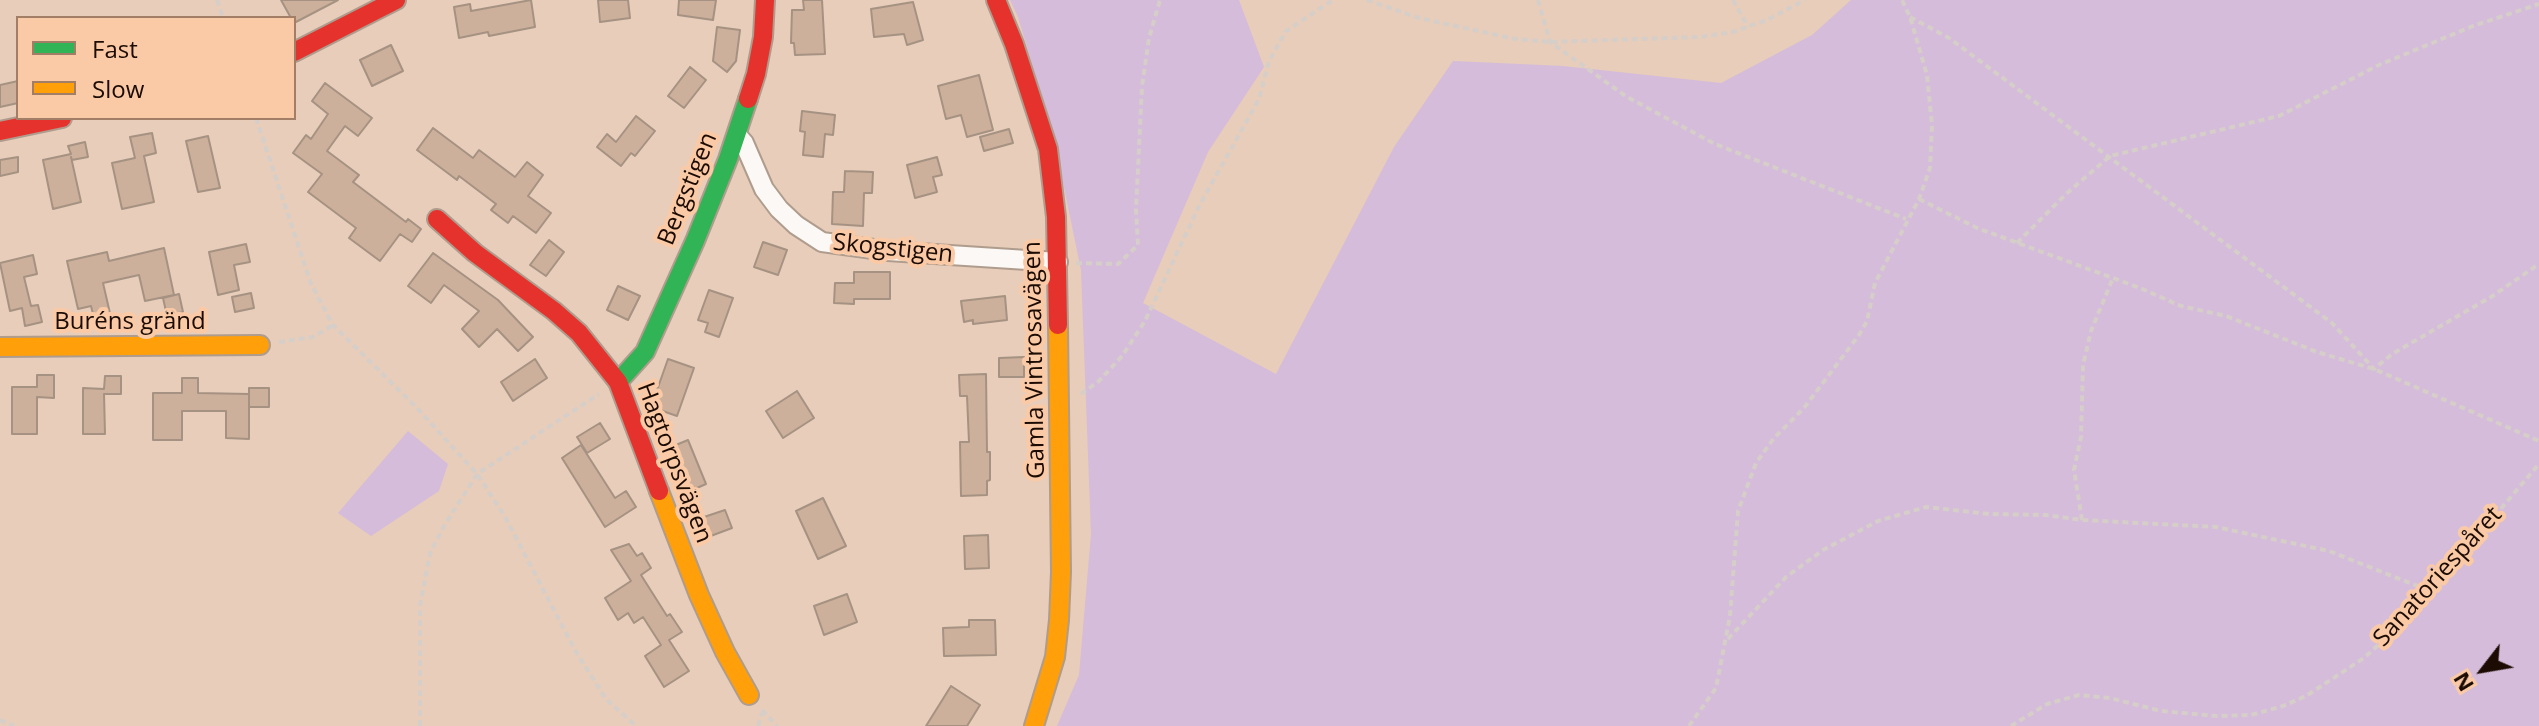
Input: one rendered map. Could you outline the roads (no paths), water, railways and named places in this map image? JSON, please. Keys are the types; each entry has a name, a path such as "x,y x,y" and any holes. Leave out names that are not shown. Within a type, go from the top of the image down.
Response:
{"street":[{"path":"296,51 396,0"},
{"name":"Bergstigen","path":"618,382 645,352 695,241 737,135 756,74 763,37 765,0"},
{"name":"Gamla Vintrosavägen","path":"996,0 1014,44 1048,149 1056,217 1059,620 1055,657 1034,726"},
{"path":"0,131 52,120"},
{"name":"Skogstigen","path":"737,135 744,143 764,189 779,209 822,242 888,251 1058,262"},
{"name":"Hagtorpsvägen","path":"437,219 475,253 563,318 618,382 699,595 749,695"},
{"name":"Buréns gränd","path":"0,347 260,345"}]}
